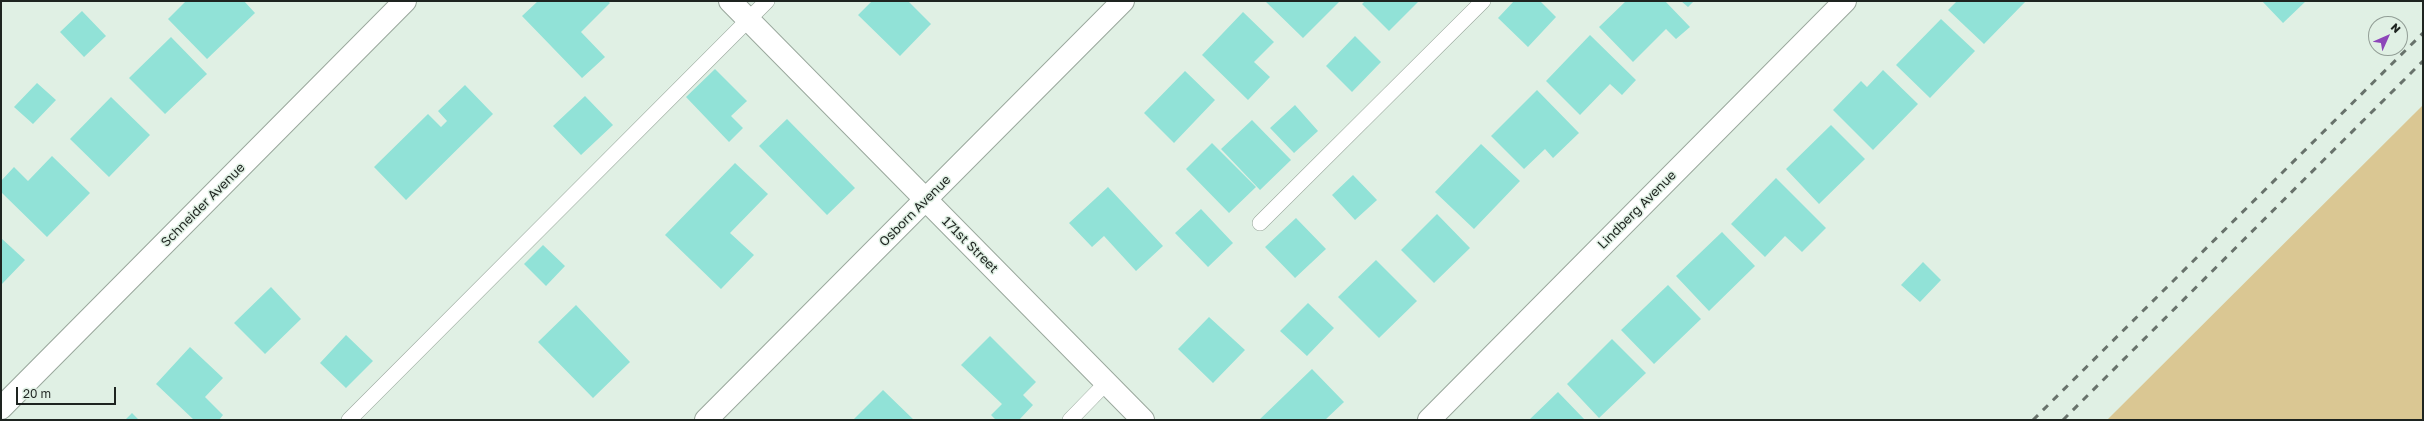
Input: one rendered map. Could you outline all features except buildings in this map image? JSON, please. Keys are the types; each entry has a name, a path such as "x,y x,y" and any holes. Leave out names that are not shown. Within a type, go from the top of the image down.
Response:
{"street":[{"name":"Schneider Avenue","path":"1,408 405,1"},
{"name":"171st Street","path":"730,1 1143,420"},
{"name":"Osborn Avenue","path":"706,420 1123,1"},
{"name":"Lindberg Avenue","path":"1429,420 1845,1"}],"lane":[{"path":"349,420 767,1"},
{"path":"1260,223 1483,1"},
{"path":"1070,420 1106,383"}],"shaded area":[{"path":"2423,105 2423,420 2107,420"}],"railway":[{"path":"2033,420 2423,33"},
{"path":"2063,420 2423,61"}]}
